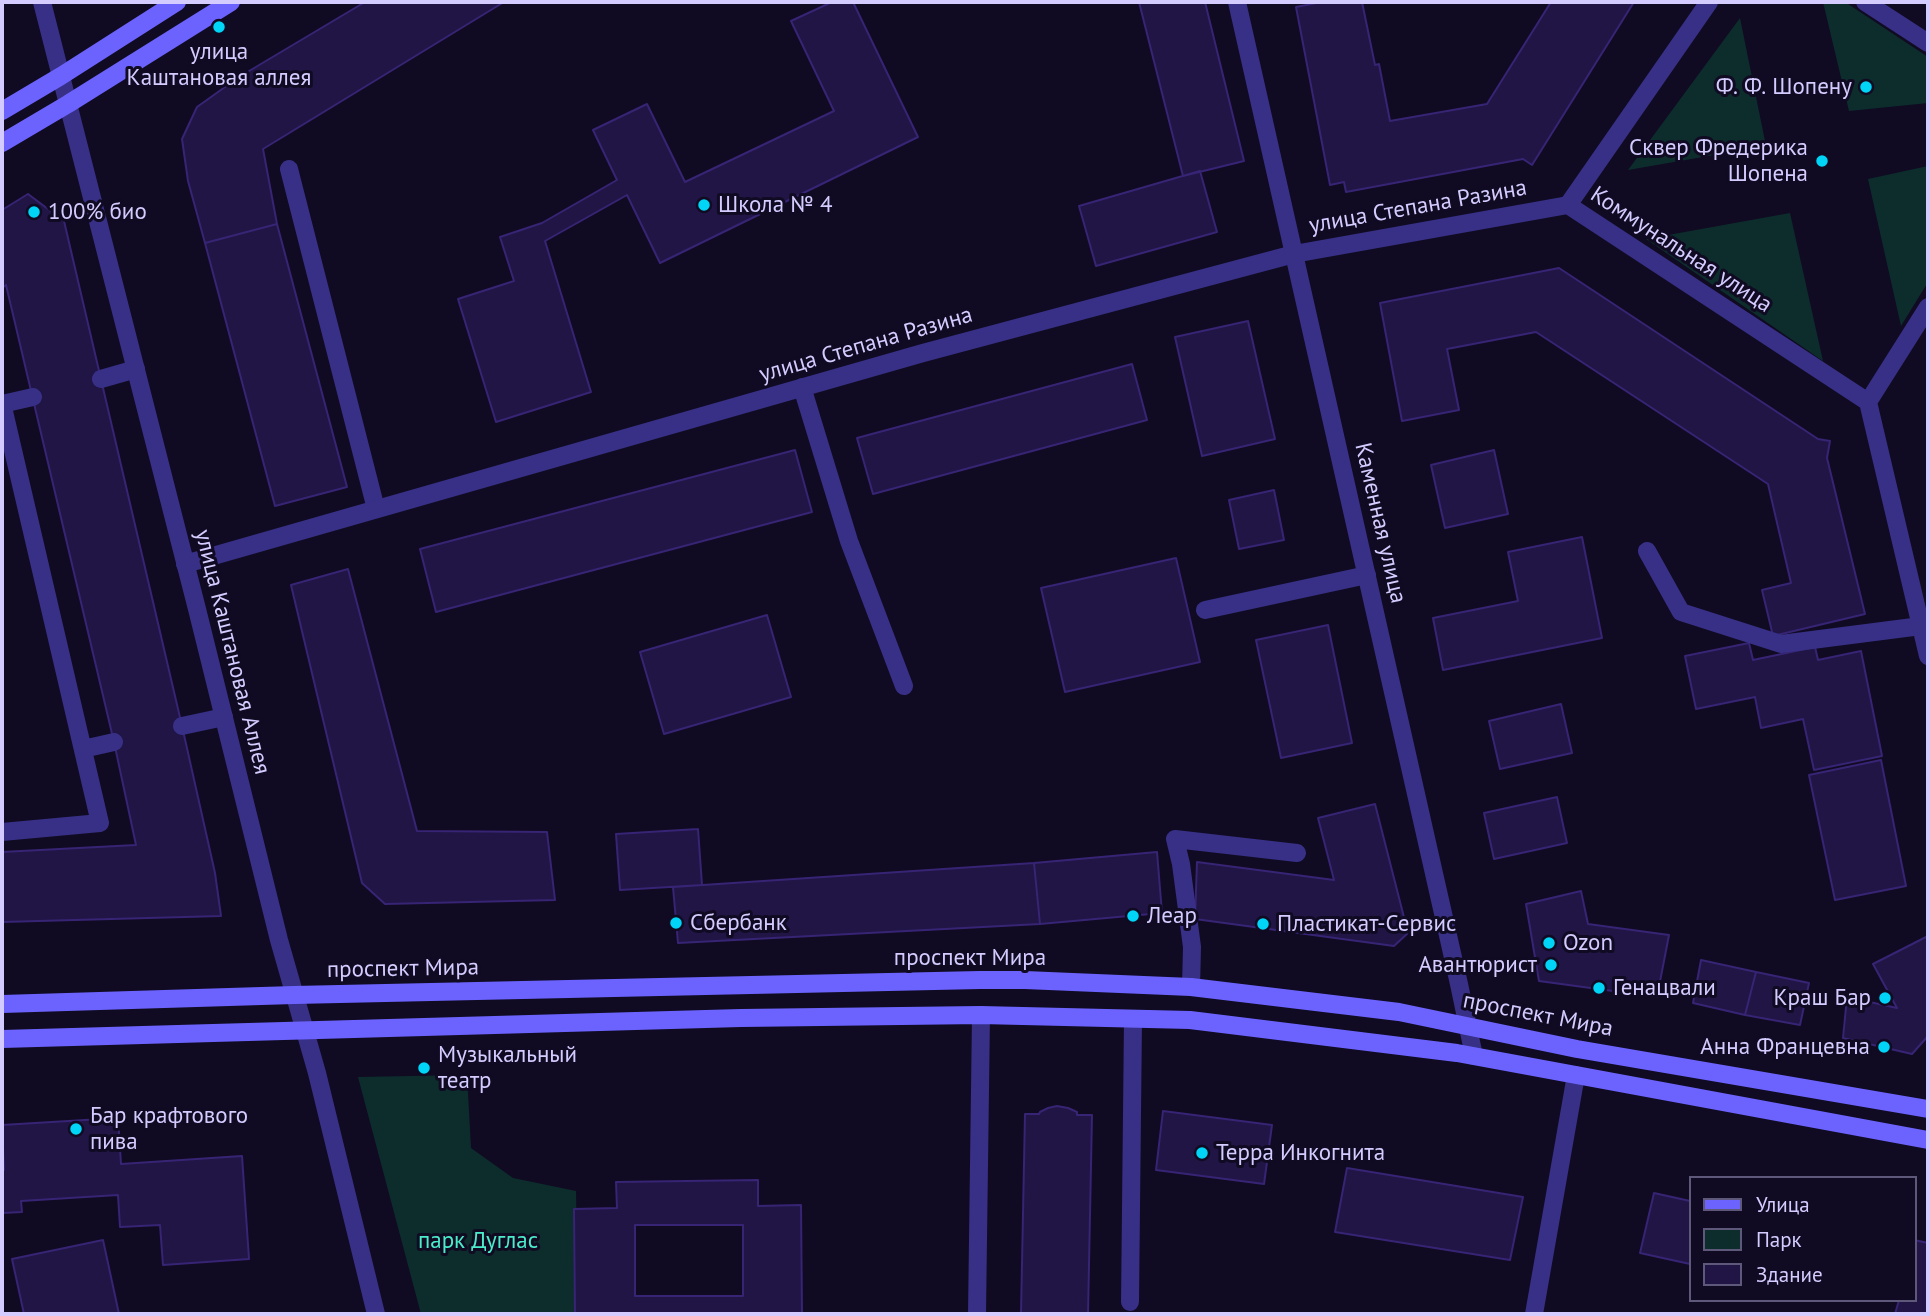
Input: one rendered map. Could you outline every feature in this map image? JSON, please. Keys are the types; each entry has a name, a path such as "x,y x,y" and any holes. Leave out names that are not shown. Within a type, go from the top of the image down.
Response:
{"main road":[{"path":"2,111 177,2"},
{"path":"2,143 231,2"},
{"name":"проспект Мира","path":"2,1004 991,980 1191,987 1399,1012 1577,1049 1928,1108"},
{"path":"2,1039 741,1018 981,1015 1190,1020 1474,1056 1928,1140"}],"street":[{"name":"улица Каштановая Аллея","path":"42,2 275,927 306,1030 376,1314"},
{"name":"Каменная улица","path":"1237,2 1474,1056"},
{"name":"Коммунальная улица","path":"1709,2 1568,205 1868,402"},
{"path":"1865,2 1928,43"},
{"path":"289,169 376,509"},
{"name":"улица Степана Разина","path":"185,564 923,353 1294,254 1568,205"},
{"path":"1928,307 1868,402 1928,656"},
{"path":"101,379 136,369"},
{"path":"802,387 849,541 904,686"},
{"path":"2,832 100,823 2,403 33,397"},
{"path":"1647,551 1681,612 1781,644 1921,626"},
{"path":"1205,610 1367,575"},
{"path":"182,726 224,717"},
{"path":"83,749 114,742"},
{"path":"1191,987 1192,947 1175,839 1297,853"},
{"path":"977,1314 981,1015"},
{"path":"1130,1302 1133,1019"},
{"path":"1534,1314 1576,1075"}],"green space":[{"path":"1823,2 1845,2 1928,57 1928,103 1849,111"},
{"path":"1740,18 1766,146 1628,170"},
{"path":"1928,166 1928,282 1901,326 1868,179"},
{"path":"1790,213 1823,361 1646,239"},
{"name":"парк Дуглас","path":"467,1075 471,1148 513,1178 576,1191 578,1314 421,1314 358,1077"}],"building":[{"path":"365,2 504,2 263,149 277,224 205,243 188,181 182,139 197,107 239,77"},
{"path":"832,2 853,2 918,137 660,263 627,195 545,241 591,392 496,422 458,299 514,281 500,237 542,223 617,180 593,130 647,104 685,182 834,111 791,21"},
{"path":"1139,2 1205,2 1244,161 1183,176"},
{"path":"1322,2 1362,2 1375,65 1379,64 1390,121 1487,104 1551,2 1634,2 1532,165 1523,159 1346,192 1344,182 1330,185 1296,7"},
{"path":"1200,171 1217,232 1096,266 1079,206"},
{"path":"28,194 64,221 182,726 215,873 221,916 2,922 2,852 136,845 6,285 2,288 2,210"},
{"path":"277,224 347,487 275,506 205,243"},
{"path":"1559,268 1818,439 1830,441 1827,458 1865,614 1773,636 1762,590 1791,583 1768,484 1536,332 1447,349 1459,410 1402,421 1380,303"},
{"path":"1248,321 1275,439 1202,456 1175,337"},
{"path":"1132,364 1147,420 873,494 857,438"},
{"path":"795,450 812,512 436,612 420,549"},
{"path":"1494,450 1508,514 1445,528 1431,465"},
{"path":"1274,490 1284,540 1239,549 1229,500"},
{"path":"1582,537 1602,638 1443,670 1433,618 1518,601 1508,552"},
{"path":"1176,558 1200,662 1065,692 1041,588"},
{"path":"348,569 417,831 547,832 555,900 385,904 362,883 291,585"},
{"path":"767,615 791,697 664,734 640,652"},
{"path":"1328,625 1352,743 1281,758 1256,640"},
{"path":"1749,643 1753,660 1815,647 1818,660 1861,651 1882,756 1814,770 1803,719 1761,728 1755,697 1696,709 1685,656"},
{"path":"1561,704 1572,753 1500,769 1489,721"},
{"path":"1881,760 1906,886 1835,900 1809,775"},
{"path":"1557,797 1567,843 1494,859 1484,813"},
{"path":"1375,804 1408,933 1394,946 1195,919 1197,862 1334,880 1318,818"},
{"path":"698,829 702,885 620,890 616,834"},
{"path":"1157,852 1162,913 1040,924 1034,863"},
{"path":"1034,863 1040,924 678,943 673,887"},
{"path":"1581,891 1588,924 1669,935 1657,997 1539,981 1526,904"},
{"path":"1928,936 1928,1036 1912,1054 1843,1038 1847,997 1897,1008 1873,964"},
{"path":"1701,960 1756,972 1745,1015 1693,1003"},
{"path":"1756,972 1809,983 1800,1025 1745,1015"},
{"path":"1057,1106 1077,1112 1077,1115 1092,1115 1088,1314 1021,1314 1025,1114 1039,1114"},
{"path":"1163,1111 1272,1125 1264,1184 1156,1170"},
{"path":"118,1118 121,1164 242,1156 249,1259 163,1265 160,1225 120,1227 118,1195 21,1201 22,1212 2,1213 2,1125"},
{"path":"1347,1168 1523,1197 1510,1260 1335,1232"},
{"path":"758,1180 758,1206 801,1205 802,1314 575,1314 574,1209 617,1208 616,1182","holes":["635,1225 743,1225 743,1296 635,1296"]},
{"path":"1654,1193 1688,1201 1688,1264 1640,1253"},
{"path":"103,1240 119,1314 24,1314 12,1259"},
{"path":"1916,1240 1928,1243 1928,1314 1895,1314 1898,1302 1916,1302"}],"place":[{"name":"улица Каштановая аллея","path":"219,27"},
{"name":"Ф. Ф. Шопену","path":"1866,87"},
{"name":"Сквер Фредерика Шопена","path":"1822,161"},
{"name":"Школа № 4","path":"704,205"},
{"name":"100% био","path":"34,212"},
{"name":"Леар","path":"1133,916"},
{"name":"Сбербанк","path":"676,923"},
{"name":"Пластикат-Сервис","path":"1263,924"},
{"name":"Ozon","path":"1549,943"},
{"name":"Авантюрист","path":"1551,965"},
{"name":"Генацвали","path":"1599,988"},
{"name":"Краш Бар","path":"1885,998"},
{"name":"Анна Францевна","path":"1884,1047"},
{"name":"Музыкальный театр","path":"424,1068"},
{"name":"Бар крафтового пива","path":"76,1129"},
{"name":"Терра Инкогнита","path":"1202,1153"}]}
